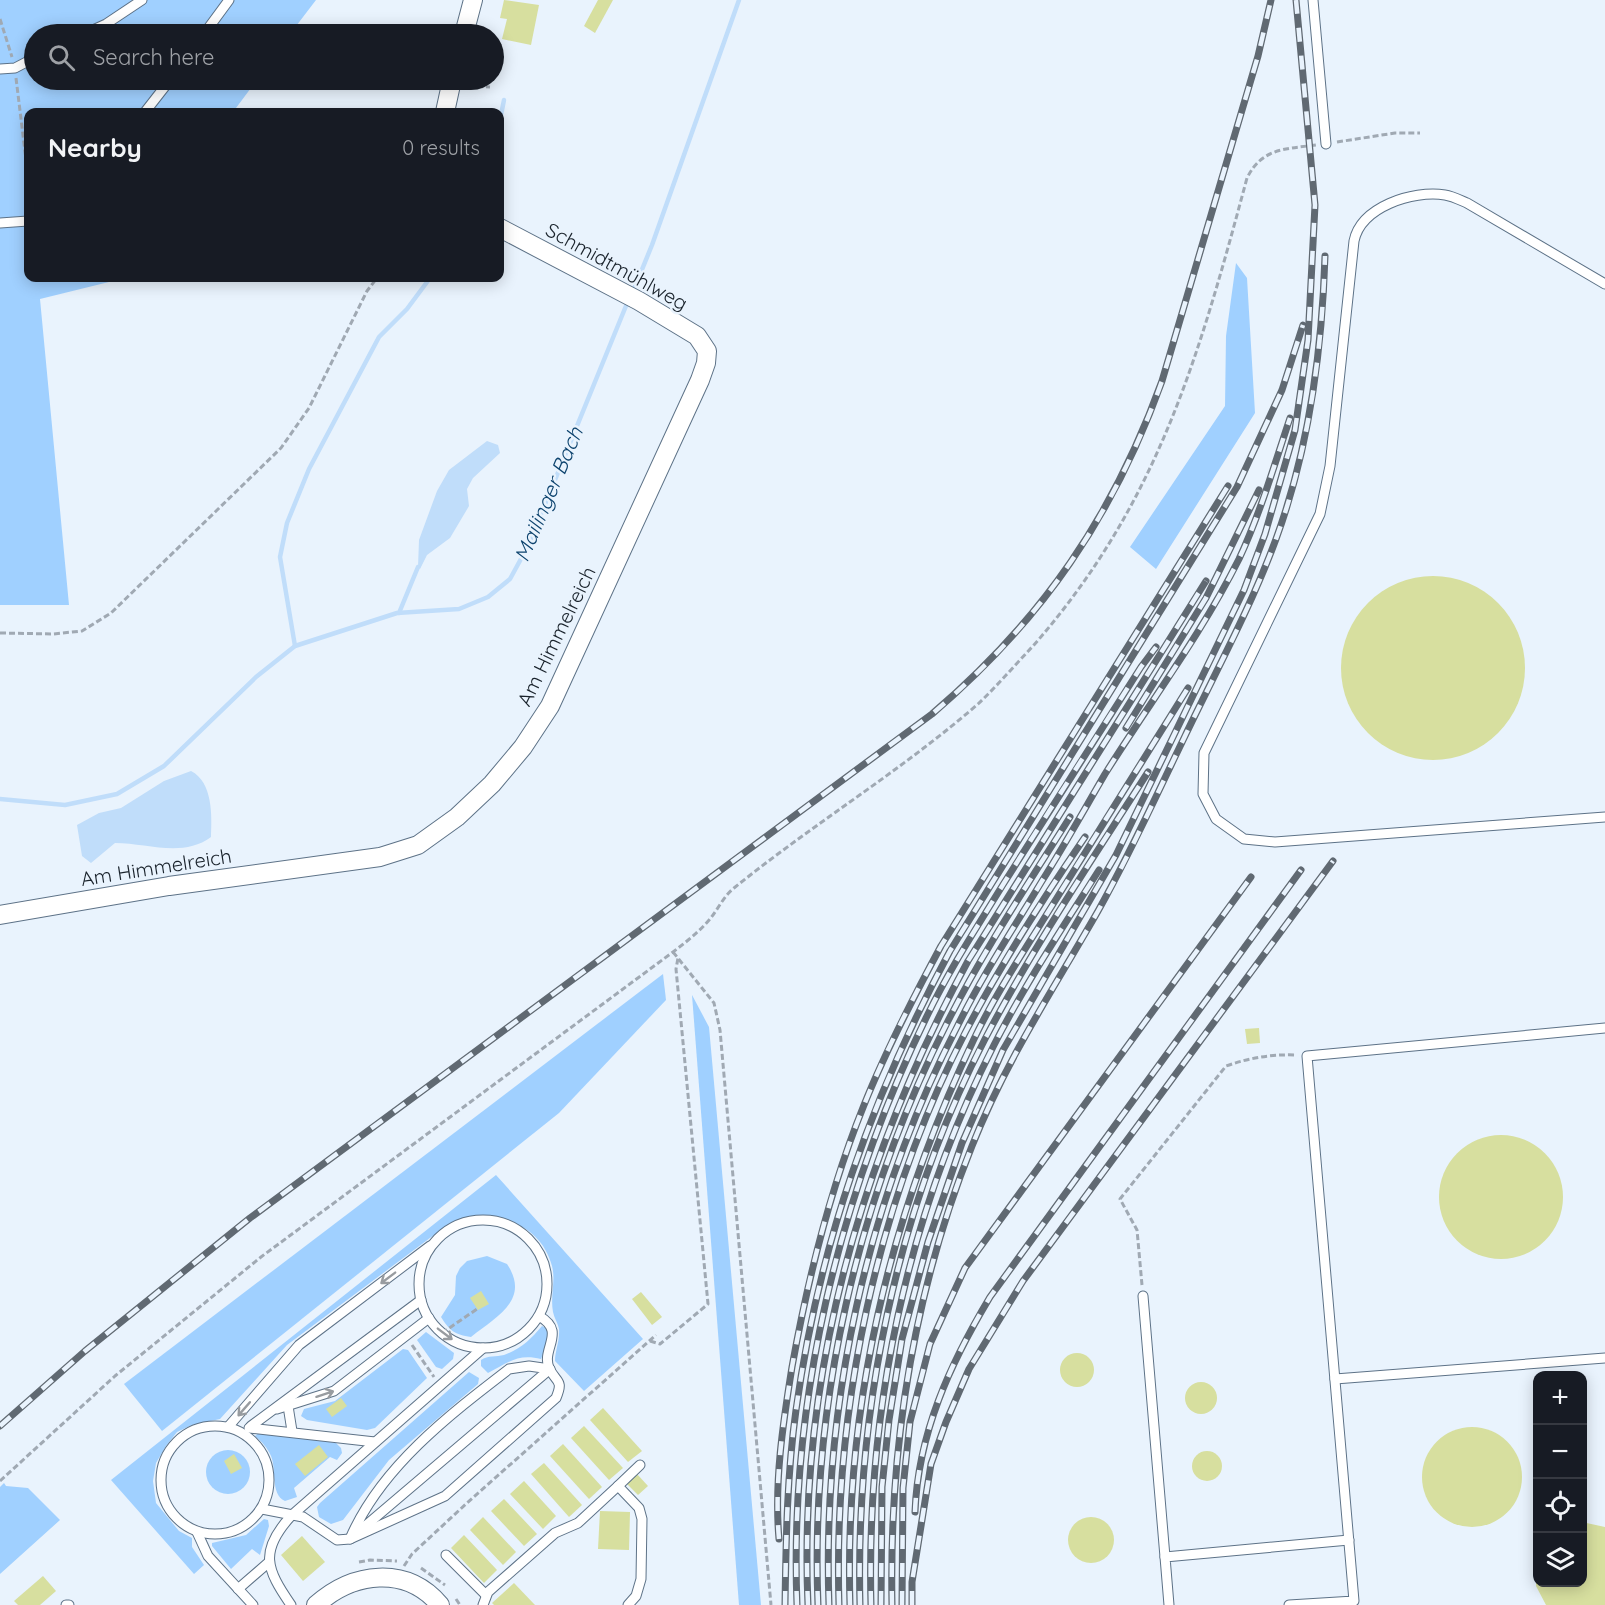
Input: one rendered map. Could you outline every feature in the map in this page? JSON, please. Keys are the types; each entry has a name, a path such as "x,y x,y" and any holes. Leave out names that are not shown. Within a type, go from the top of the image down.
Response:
{"street":[{"path":"467,24 473,0"},
{"path":"446,108 450,90"},
{"name":"Schmidtmühlweg","path":"504,230 639,301 697,336 707,351"},
{"name":"Am Himmelreich","path":"0,915 169,886 380,857 418,845 457,817 492,784 523,747 550,706 700,380 706,363 707,351"},
{"path":"316,1605 339,1588 371,1577 398,1578 415,1584 440,1605"}],"lane":[{"path":"101,24 142,0"},
{"path":"211,24 229,0"},
{"path":"1313,0 1326,144"},
{"path":"0,69 15,68 24,63"},
{"path":"149,108 162,90"},
{"path":"1605,284 1467,203 1446,195 1418,196 1402,200 1371,214 1359,225 1354,241 1330,466 1320,514 1204,753 1203,794 1216,819 1244,839 1275,842 1605,817"},
{"path":"0,223 24,221"},
{"path":"1289,1605 1355,1603 1307,1056 1605,1028"},
{"path":"228,1427 299,1345 449,1230 468,1222 507,1225 525,1235 539,1252 546,1273 546,1295 539,1316 524,1333 505,1344 483,1348 461,1344 442,1333 429,1318 421,1300 419,1280 424,1260 434,1243"},
{"path":"1143,1296 1169,1605"},
{"path":"243,1434 269,1411 421,1300"},
{"path":"262,1509 312,1521 323,1533 337,1540 350,1539 445,1496 556,1398 560,1387 558,1378 550,1369 548,1359 553,1332 549,1322 539,1316"},
{"path":"269,1411 334,1391 429,1318"},
{"path":"291,1605 272,1575 268,1563 269,1548 277,1531 291,1516 483,1348"},
{"path":"1335,1379 1605,1358"},
{"path":"350,1539 362,1511 390,1473 489,1384 509,1369 529,1366 550,1369"},
{"path":"350,1539 550,1369"},
{"path":"288,1406 292,1431"},
{"path":"211,1426 228,1427 243,1434 256,1445 266,1459 269,1476 268,1493 262,1509 251,1522 235,1531 216,1535 197,1532 181,1523 168,1508 162,1491 162,1472 168,1454 180,1439 194,1430 211,1426"},
{"path":"251,1426 375,1442"},
{"path":"446,1555 485,1600 555,1533 578,1523 640,1465"},
{"path":"618,1486 639,1508 642,1519 640,1584 628,1605"},
{"path":"197,1532 208,1556 252,1605"},
{"path":"1165,1557 1349,1540"},
{"path":"238,1589 268,1563"}],"path":[{"path":"0,19 15,68 24,143"},
{"path":"0,1481 115,1376 261,1257 673,952 700,930 731,890 979,703 1050,626 1094,569 1120,528 1164,441 1195,361 1217,291 1247,178 1254,165 1266,155 1395,133 1420,133"},
{"path":"0,633 82,632 111,614 281,448 309,408 356,312 375,282"},
{"path":"673,952 714,1003 720,1030 771,1605"},
{"path":"650,1341 660,1344 708,1304 677,981 678,958"},
{"path":"1143,1296 1137,1230 1120,1199 1226,1066 1249,1058 1276,1054 1307,1056"},
{"path":"442,1333 477,1309"},
{"path":"398,1578 412,1554 656,1335"},
{"path":"405,1336 441,1385"}],"shaded area":[{"path":"0,0 316,0 298,24 24,24 24,90 250,90 236,108 24,108 24,282 109,282 40,299 69,605 0,605"},
{"path":"1236,263 1247,278 1255,413 1156,569 1130,547 1225,406 1226,336"},
{"path":"487,441 498,445 500,453 473,478 467,489 469,506 450,538 427,555 420,569 418,567 419,540 437,491 449,470"},
{"path":"191,771 204,783 210,800 211,837 189,847 177,848 115,843 91,863 82,856 77,825 99,813 121,808 164,781"},
{"path":"663,974 666,1000 559,1113 162,1431 124,1384"},
{"path":"692,995 709,1027 761,1605 739,1605"},
{"path":"496,1175 643,1339 584,1391 555,1361 559,1333 552,1306 553,1272 546,1250 525,1228 511,1222 481,1217 450,1223 287,1345 220,1419 192,1425 177,1432 166,1446 156,1463 153,1481 156,1503 179,1531 192,1538 192,1547 204,1565 194,1574 111,1480"},
{"path":"487,1256 507,1264 515,1288 513,1298 500,1315 471,1337 461,1335 450,1329 441,1317 455,1295 456,1276 460,1268 467,1261"},
{"path":"542,1326 548,1329 549,1338 541,1359 519,1358 488,1373 481,1366 481,1360 484,1358 504,1355 521,1347"},
{"path":"426,1332 454,1353 453,1359 442,1369 436,1367 417,1340"},
{"path":"403,1349 408,1350 427,1378 375,1428 367,1430 307,1420 301,1416 304,1409 335,1401"},
{"path":"469,1372 479,1378 478,1384 389,1460 343,1520 331,1524 319,1517 317,1507 320,1503"},
{"path":"260,1432 336,1443 342,1453 337,1460 330,1457 294,1488 297,1497 285,1501 277,1493 271,1456 255,1436"},
{"path":"228,1450 244,1456 250,1472 244,1488 228,1494 212,1488 206,1472 212,1456"},
{"path":"4,1483 6,1486 28,1488 60,1520 0,1574 0,1487"},
{"path":"264,1519 268,1520 269,1526 260,1555 252,1549 231,1569 212,1543 246,1535"}],"building":[{"path":"504,0 539,5 531,45 504,39 507,19 500,18"},
{"path":"598,0 613,0 595,33 584,26"},
{"path":"1433,576 1468,583 1498,603 1518,633 1525,668 1518,703 1498,733 1468,753 1433,760 1398,753 1368,733 1348,703 1341,668 1348,633 1368,603 1398,583"},
{"path":"1259,1028 1260,1043 1247,1044 1245,1029"},
{"path":"1501,1135 1525,1139 1545,1153 1559,1173 1563,1197 1559,1221 1545,1241 1525,1255 1501,1259 1477,1255 1457,1241 1443,1221 1439,1197 1443,1173 1457,1153 1477,1139"},
{"path":"481,1291 489,1304 478,1310 470,1298"},
{"path":"641,1292 662,1317 652,1325 632,1299"},
{"path":"1077,1353 1089,1358 1094,1370 1089,1382 1077,1387 1065,1382 1060,1370 1065,1358"},
{"path":"1201,1382 1212,1387 1217,1398 1212,1409 1201,1414 1190,1409 1185,1398 1190,1387"},
{"path":"341,1398 347,1406 332,1417 326,1409"},
{"path":"603,1408 642,1451 628,1462 590,1420"},
{"path":"584,1426 623,1468 609,1480 571,1438"},
{"path":"1472,1427 1500,1435 1514,1449 1522,1477 1514,1505 1500,1519 1472,1527 1444,1519 1430,1505 1422,1477 1430,1449 1444,1435"},
{"path":"563,1444 602,1487 589,1499 550,1456"},
{"path":"319,1445 328,1457 305,1476 295,1464"},
{"path":"1207,1451 1218,1455 1222,1466 1218,1477 1207,1481 1196,1477 1192,1466 1196,1455"},
{"path":"234,1454 242,1468 231,1474 224,1461"},
{"path":"544,1463 582,1505 569,1517 531,1474"},
{"path":"637,1474 648,1486 638,1495 627,1484"},
{"path":"524,1481 556,1516 543,1529 510,1494"},
{"path":"504,1499 537,1534 524,1546 491,1511"},
{"path":"600,1511 630,1512 629,1550 598,1549"},
{"path":"483,1517 516,1552 503,1565 470,1530"},
{"path":"1091,1517 1107,1524 1114,1540 1107,1556 1091,1563 1075,1556 1068,1540 1075,1524"},
{"path":"1587,1523 1605,1527 1605,1605 1546,1605 1537,1587 1587,1587"},
{"path":"464,1535 497,1570 484,1583 451,1548"},
{"path":"302,1536 325,1562 303,1581 281,1555"},
{"path":"43,1576 56,1591 40,1605 18,1605 14,1601"},
{"path":"514,1583 535,1605 494,1605 492,1603"}],"waterway":[{"name":"Mailinger Bach","path":"632,294 652,245 739,0"},
{"path":"502,108 504,100"},
{"path":"295,646 280,557 287,523 309,469 379,337 407,309 427,282"},
{"name":"Mailinger Bach","path":"0,799 65,805 117,794 164,766 256,677 295,646 397,613 459,609 488,597 510,579 528,546 628,301"},
{"path":"399,613 418,567"}],"railway":[{"path":"0,1426 85,1351 250,1218 932,714 1007,641 1070,563 1097,521 1143,430 1162,381 1258,56 1271,0"},
{"path":"881,1605 882,1487 889,1420 902,1339 928,1242 962,1143 1003,1050 1116,855 1244,590 1265,534 1295,430 1308,340 1315,205 1296,0"},
{"path":"892,1605 892,1546 900,1429 920,1314 952,1201 985,1114 1031,1026 1121,868 1233,639 1276,539 1297,470 1312,399 1321,328 1325,256"},
{"path":"785,1605 791,1458 806,1349 834,1231 873,1117 896,1061 950,951 1237,487 1282,390 1303,325"},
{"path":"829,1605 829,1531 833,1456 842,1382 856,1308 875,1235 898,1164 925,1094 957,1027 998,953 1105,774 1175,668 1224,587 1247,542 1290,418"},
{"path":"779,1539 780,1453 798,1334 830,1201 872,1085 900,1024 941,946 1228,486"},
{"path":"1126,728 1206,598 1259,490"},
{"path":"808,1605 808,1520 814,1436 826,1354 844,1272 867,1192 896,1113 930,1036 968,961 1206,581"},
{"path":"797,1605 797,1529 801,1453 811,1378 826,1303 845,1229 868,1156 927,1016 954,965 1072,775 1156,647"},
{"path":"850,1605 850,1531 855,1458 864,1386 878,1314 896,1244 918,1174 944,1106 990,1008 1188,688"},
{"path":"860,1605 860,1533 865,1460 874,1387 887,1314 905,1243 927,1173 954,1105 1003,1005 1063,904 1148,772"},
{"path":"818,1605 818,1530 822,1455 832,1380 846,1306 865,1232 888,1161 915,1091 947,1023 991,944 1070,817"},
{"path":"839,1605 839,1532 844,1458 853,1384 867,1310 885,1237 907,1166 934,1097 979,1006 1022,933 1085,837"},
{"path":"912,1605 912,1582 931,1464 969,1369 1023,1281 1333,861"},
{"path":"871,1605 871,1533 876,1460 885,1388 898,1317 915,1247 937,1178 963,1111 994,1045 1031,978 1099,870"},
{"path":"915,1512 922,1454 939,1400 949,1374 990,1297 1301,870"},
{"path":"902,1605 903,1488 910,1422 930,1344 965,1268 1251,877"}]}
